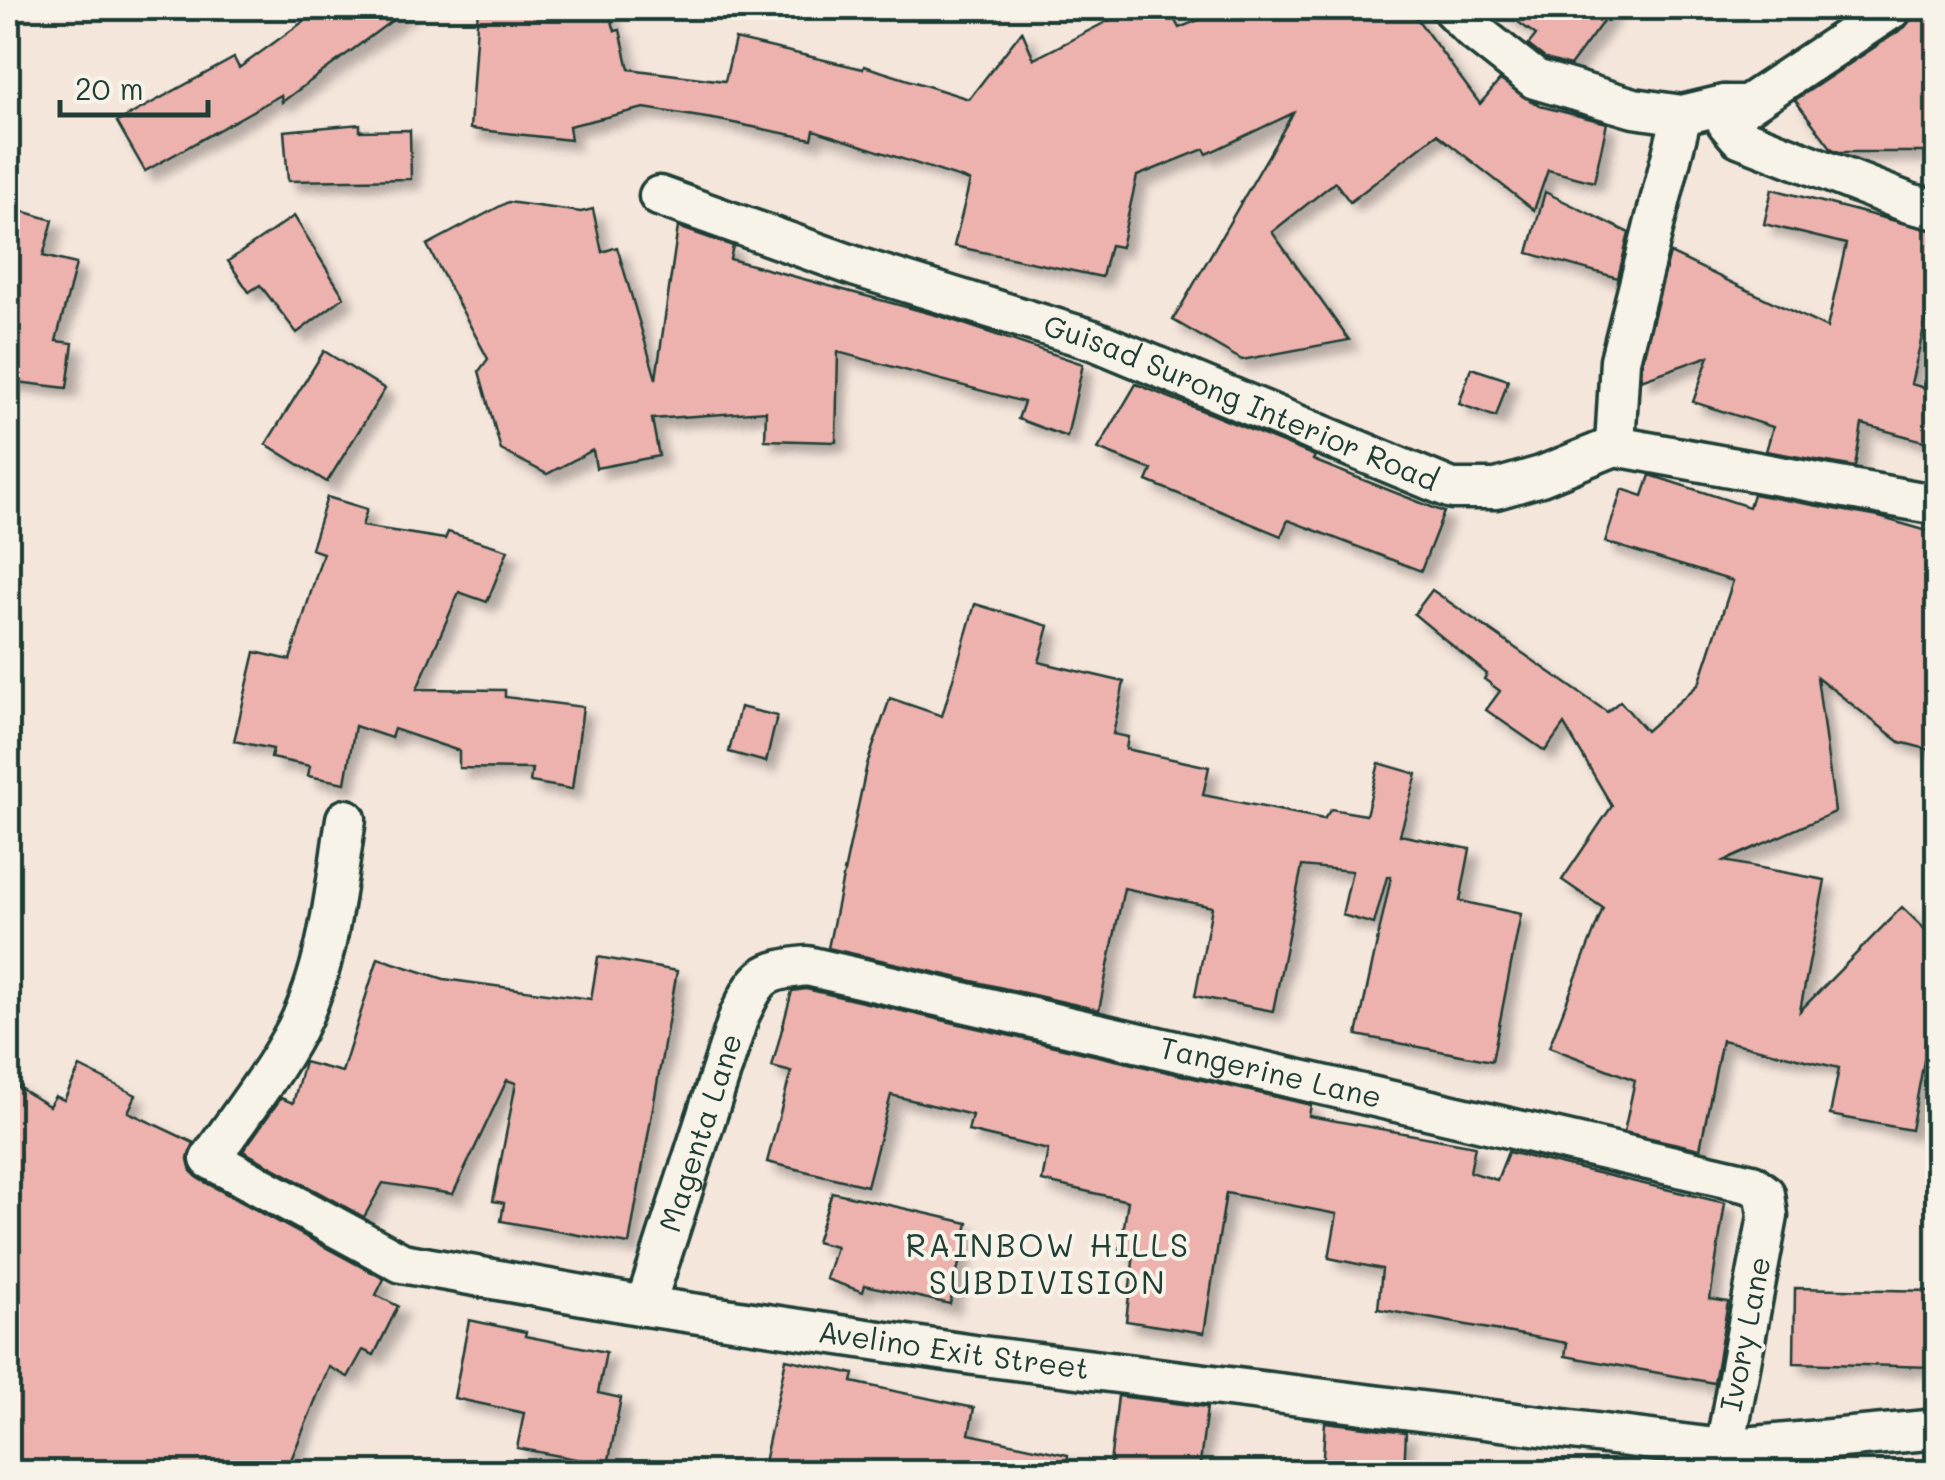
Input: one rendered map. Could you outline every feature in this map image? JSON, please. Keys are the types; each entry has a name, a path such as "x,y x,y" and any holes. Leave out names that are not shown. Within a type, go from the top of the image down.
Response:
{"street":[{"path":"1451,8 1535,79 1634,108 1682,114 1747,104 1893,8"},
{"path":"1724,105 1727,123 1739,137 1909,203 1938,210"},
{"path":"1682,114 1620,360 1615,446 1938,505"},
{"name":"Guisad Surong Interior Road","path":"658,196 857,267 1093,340 1452,489 1496,489 1541,476 1615,446"},
{"name":"Avelino Exit Street","path":"346,819 330,926 297,1028 210,1159 402,1264 645,1306 1722,1461 1938,1429"},
{"name":"Tangerine Lane","path":"774,969 808,966 1734,1178 1765,1194"},
{"name":"Magenta Lane","path":"645,1306 738,1016 754,986 774,969"},
{"name":"Ivory Lane","path":"1722,1461 1765,1238 1765,1194"}],"building":[{"path":"322,8 409,8 282,102 281,95 145,171 117,122 234,58 239,68"},
{"path":"478,8 608,8 615,31 620,30 629,69 725,81 735,39 863,69 864,66 969,99 1022,31 1034,59 1133,8 1168,8 1179,28 1228,8 1409,8 1480,104 1500,80 1540,106 1607,123 1594,182 1548,170 1534,210 1437,134 1350,202 1335,182 1272,232 1349,340 1242,360 1173,320 1293,113 1207,154 1204,149 1137,176 1121,247 1110,245 1102,277 954,246 970,181 814,130 812,139 644,108 569,126 571,140 470,129"},
{"path":"1499,8 1613,8 1570,66 1546,59 1528,45 1536,35"},
{"path":"1920,8 1938,8 1938,152 1832,149 1795,100 1905,27"},
{"path":"360,124 360,131 410,130 411,179 288,181 284,131"},
{"path":"1772,189 1938,232 1938,268 1911,384 1938,392 1938,445 1862,424 1855,467 1766,451 1773,427 1693,402 1709,356 1641,380 1670,253 1827,328 1846,244 1764,224"},
{"path":"1545,192 1629,233 1618,278 1528,253"},
{"path":"508,202 581,212 593,209 602,252 617,247 656,379 678,227 733,246 730,259 943,317 1083,364 1067,437 1018,419 1024,402 838,352 836,442 765,440 766,411 652,419 659,456 596,468 593,450 547,474 501,450 479,371 488,359 427,245"},
{"path":"8,207 53,220 43,256 76,264 56,341 73,343 67,388 8,381"},
{"path":"294,216 344,297 297,333 260,285 249,292 228,261"},
{"path":"324,351 385,389 327,482 266,444"},
{"path":"1471,368 1508,380 1496,417 1459,404"},
{"path":"1136,384 1444,512 1421,571 1288,520 1281,536 1147,481 1152,470 1098,449"},
{"path":"1650,475 1749,507 1753,494 1879,517 1938,534 1938,752 1900,742 1817,677 1835,812 1724,861 1825,880 1800,1011 1902,907 1938,942 1938,986 1911,1130 1830,1115 1839,1068 1722,1040 1700,1149 1624,1132 1635,1080 1549,1047 1603,908 1562,880 1612,806 1564,724 1545,751 1486,710 1500,691 1484,679 1487,674 1414,614 1432,590 1607,712 1620,701 1646,731 1699,684 1733,581 1605,542 1622,489 1643,496"},
{"path":"327,497 367,509 362,526 445,539 448,532 508,550 487,602 459,592 417,689 505,690 505,697 583,707 572,789 530,782 532,769 459,768 459,751 394,729 391,738 355,726 345,783 308,776 310,766 271,758 273,749 234,741 255,652 290,660 323,553 311,549"},
{"path":"975,604 1049,626 1039,662 1124,682 1113,734 1128,737 1126,749 1209,767 1203,795 1324,819 1331,809 1366,815 1379,763 1417,774 1400,835 1470,849 1460,901 1521,914 1492,1061 1357,1035 1391,877 1387,877 1374,924 1342,915 1352,871 1302,866 1273,1011 1195,996 1212,907 1124,888 1099,1010 828,948 867,764 890,698 942,716"},
{"path":"740,707 777,716 766,762 729,752"},
{"path":"598,957 677,971 629,1244 501,1221 504,1203 493,1201 516,1083 507,1080 453,1194 383,1183 364,1217 243,1151 281,1098 293,1103 304,1062 342,1072 378,958 444,979 591,999"},
{"path":"806,989 1311,1105 1309,1116 1475,1146 1470,1172 1497,1180 1508,1152 1725,1203 1710,1299 1728,1302 1714,1383 1565,1356 1567,1343 1378,1309 1382,1269 1329,1258 1337,1214 1226,1193 1204,1333 1126,1321 1134,1253 1120,1251 1128,1201 1042,1181 1048,1150 968,1131 972,1115 891,1095 867,1186 767,1162 791,1072 772,1067 792,991"},
{"path":"80,1067 136,1095 128,1112 194,1143 188,1159 191,1171 199,1179 384,1279 376,1295 398,1306 374,1355 363,1350 348,1377 329,1367 286,1472 8,1472 8,1356 21,1320 8,1314 8,1081 49,1106 55,1096 64,1100"},
{"path":"832,1192 968,1223 950,1304 865,1285 863,1292 826,1279 836,1247 816,1242"},
{"path":"1795,1288 1933,1291 1932,1367 1794,1363"},
{"path":"469,1320 606,1352 598,1393 621,1398 608,1465 517,1448 524,1413 454,1398"},
{"path":"786,1359 854,1374 852,1382 974,1408 969,1434 1068,1455 1066,1472 762,1472"},
{"path":"1118,1396 1207,1407 1199,1472 1109,1472"},
{"path":"1325,1422 1406,1432 1404,1472 1322,1472"}],"district":[{"name":"RAINBOW HILLS SUBDIVISION","path":"1048,1264"}]}
